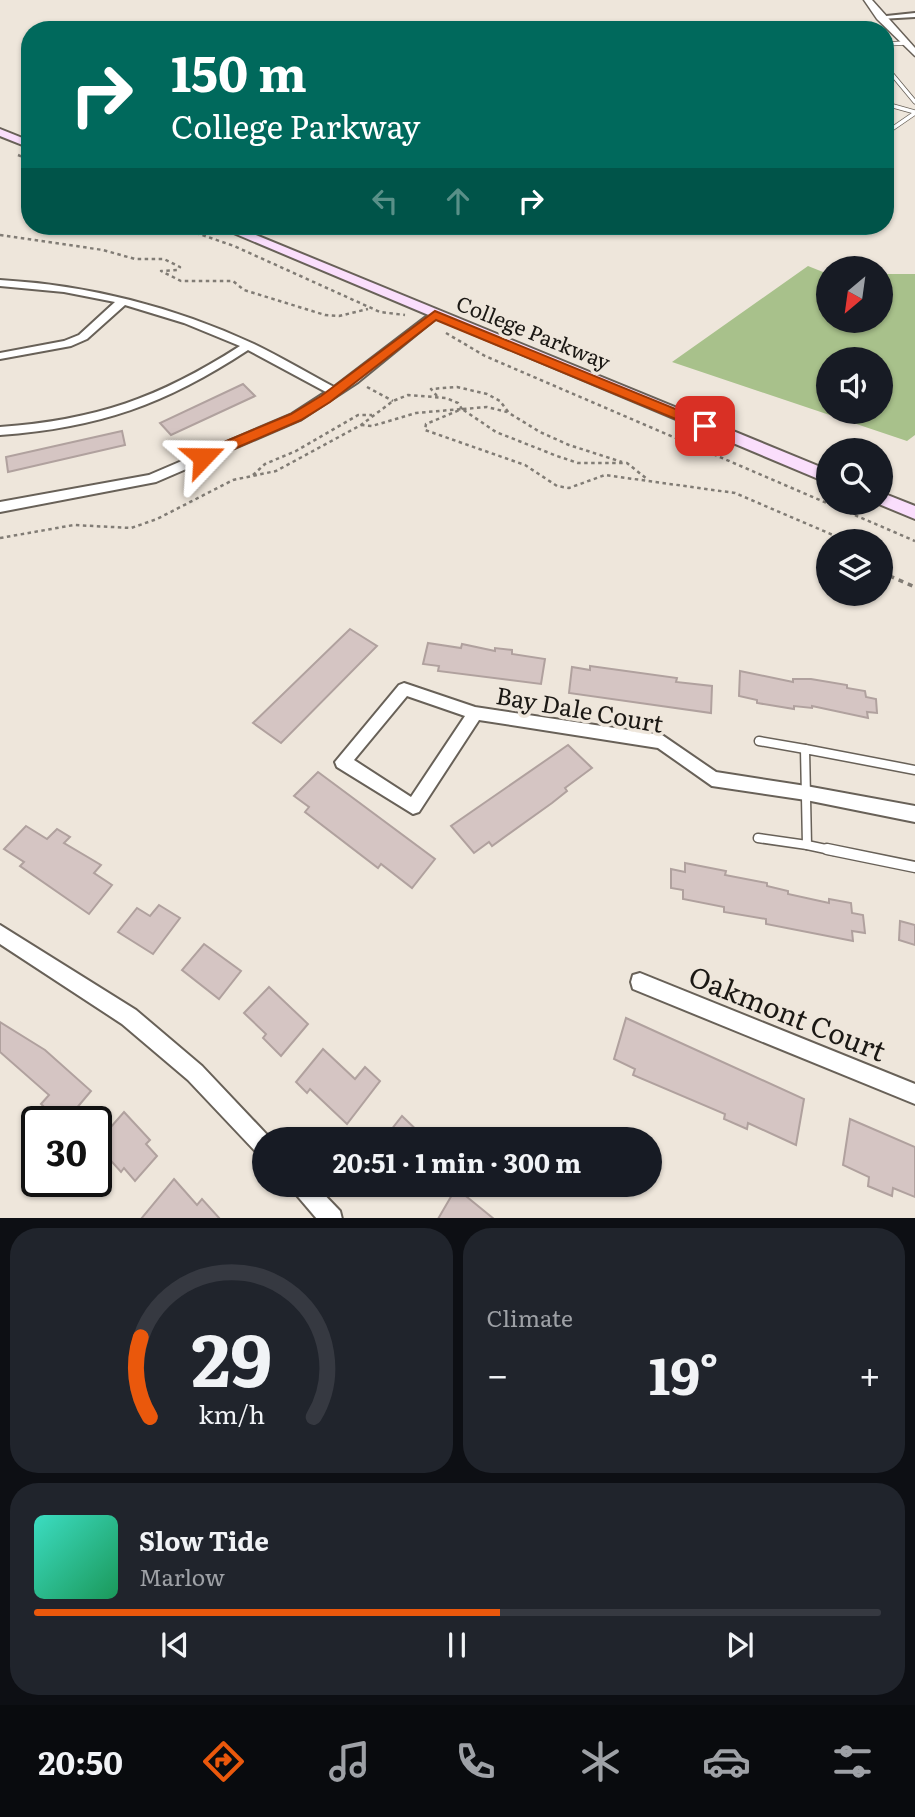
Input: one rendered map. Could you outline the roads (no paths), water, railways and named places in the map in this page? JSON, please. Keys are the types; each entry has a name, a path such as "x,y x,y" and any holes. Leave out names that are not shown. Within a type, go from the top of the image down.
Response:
{"main road":[{"path":"0,132 21,141"},
{"name":"College Parkway","path":"243,235 436,321 816,472"},
{"path":"893,504 915,513"}],"street":[{"path":"867,0 884,21"},
{"path":"880,17 915,15"},
{"path":"894,31 915,53"},
{"path":"0,283 71,290 178,318 248,345 336,393"},
{"path":"0,356 66,344 83,337 123,302"},
{"path":"0,507 152,479 296,417 336,393 436,321"},
{"path":"0,431 82,422 140,405 176,390 248,345"},
{"name":"Bay Dale Court","path":"475,713 413,807 342,762 404,689 475,713 662,742 712,779 806,793 915,814"},
{"path":"0,934 129,1017 195,1073 252,1133"},
{"name":"Oakmont Court","path":"640,982 915,1094"},
{"path":"312,1197 331,1218"}],"lane":[{"path":"894,44 906,43"},
{"path":"894,77 915,102"},
{"path":"894,106 915,112"},
{"path":"894,128 915,112"},
{"path":"759,741 915,770"},
{"path":"805,749 807,845"},
{"path":"758,838 915,867"}]}
